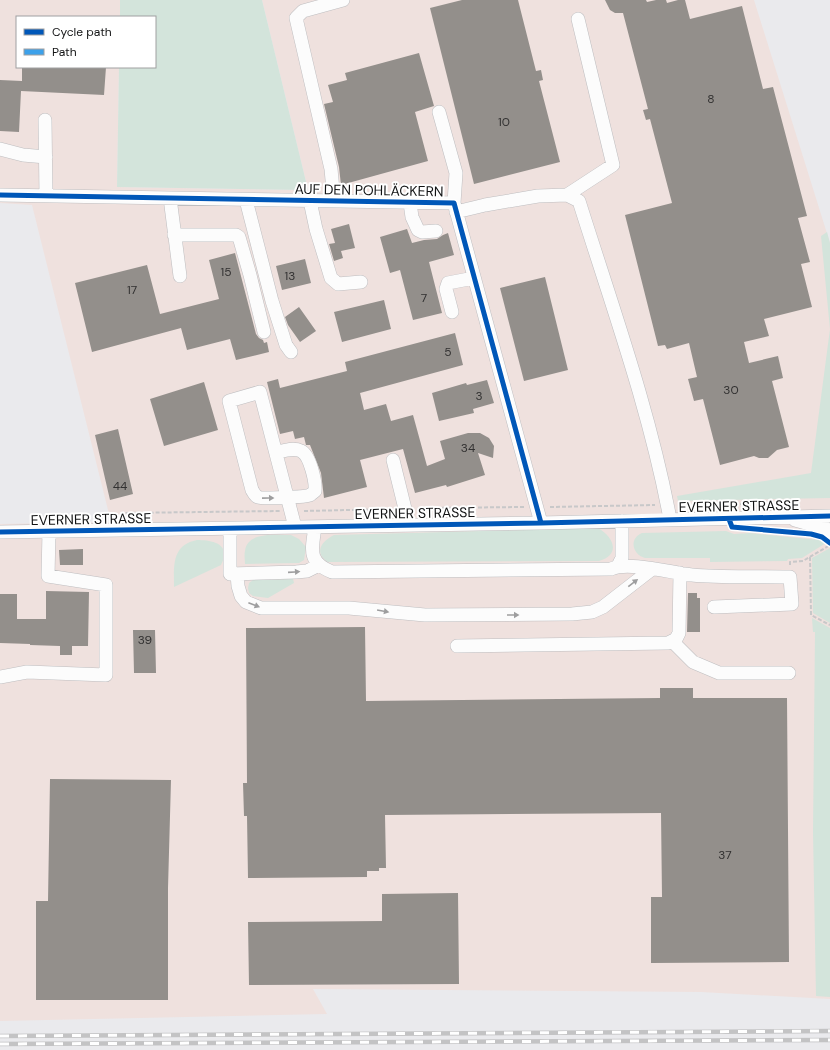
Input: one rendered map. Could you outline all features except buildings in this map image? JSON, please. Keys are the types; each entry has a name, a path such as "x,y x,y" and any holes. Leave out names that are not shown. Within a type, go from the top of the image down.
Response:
{"street":[{"path":"334,201 331,169 296,18 303,11 343,0"},
{"path":"567,196 613,164 578,19"},
{"path":"439,112 456,173 455,208 486,205 538,196 567,196 579,201 626,347 662,479 670,520"},
{"path":"46,120 46,196"},
{"path":"0,149 23,155 46,157"},
{"name":"AUF DEN POHLÄCKERN","path":"0,195 410,202 455,208 541,523"},
{"path":"170,198 180,276"},
{"path":"246,200 272,301 286,345 291,352"},
{"path":"310,201 316,229 331,278 338,284 361,282"},
{"path":"410,202 412,217 418,230 422,232 436,231"},
{"path":"174,234 236,235 239,237 264,332"},
{"path":"452,312 446,289 448,283 474,278"},
{"path":"276,452 293,449 302,451 307,456 316,486 315,491 310,495 303,496 287,496 259,498 254,494 229,401 260,392 276,452 287,496 295,527"},
{"path":"393,460 409,525"},
{"name":"EVERNER STRASSE","path":"0,532 230,529 830,516"},
{"path":"782,517 827,529 830,532"},
{"path":"618,566 622,558 622,521"},
{"path":"314,527 312,553 319,565 332,572 611,569 618,566 709,576 790,576 792,604 714,607"},
{"path":"230,529 230,574 307,571 319,565"},
{"path":"0,677 27,672 106,675 106,585 48,576 49,532"},
{"path":"237,574 241,596 246,602 261,608 349,608 425,615 564,614 592,612 603,607 652,569"},
{"path":"457,646 668,644 673,642 679,633 680,573"},
{"path":"673,642 693,662 719,673 790,674"}],"path":[{"path":"118,531 126,513 797,503"},
{"path":"790,576 790,562 803,561 830,545"},
{"path":"810,557 811,615 830,625"}],"shaded area":[{"path":"0,0 120,0 120,16 16,16 16,68 119,68 117,187 308,190 262,0 754,0 830,243 830,999 701,992 313,989 327,1014 0,1021 0,524 111,522 32,205 0,203"},
{"path":"120,0 262,0 308,190 117,187 119,68 156,68 156,16 120,16"},
{"path":"827,232 830,243 830,329 821,236"},
{"path":"830,329 830,498 678,501 677,496 811,473"},
{"path":"598,528 608,536 613,546 613,550 610,555 599,561 328,562 323,558 320,551 326,540 334,535"},
{"path":"726,531 734,534 750,533 819,540 826,543 802,558 788,559 787,561 710,562 710,558 645,558 638,554 634,547 635,539 642,533"},
{"path":"271,535 291,535 299,539 306,547 304,560 299,563 245,564 245,551 251,540 257,537"},
{"path":"197,540 215,542 222,548 224,558 221,565 174,587 174,565 178,552 182,547"},
{"path":"830,548 830,623 813,613 812,558"},
{"path":"293,579 294,583 268,598 253,596 249,593 249,583 253,580"},
{"path":"812,618 830,628 830,997 816,996 813,832 815,632 813,632"}],"railway":[{"path":"0,1036 830,1031"},
{"path":"0,1044 830,1040"}],"marked path":[{"path":"728,504 730,522"}],"cycle path":[{"path":"0,195 454,203 541,523"},
{"path":"0,532 541,523 830,516"},
{"path":"729,519 732,527 811,534 822,537 830,543"}]}
